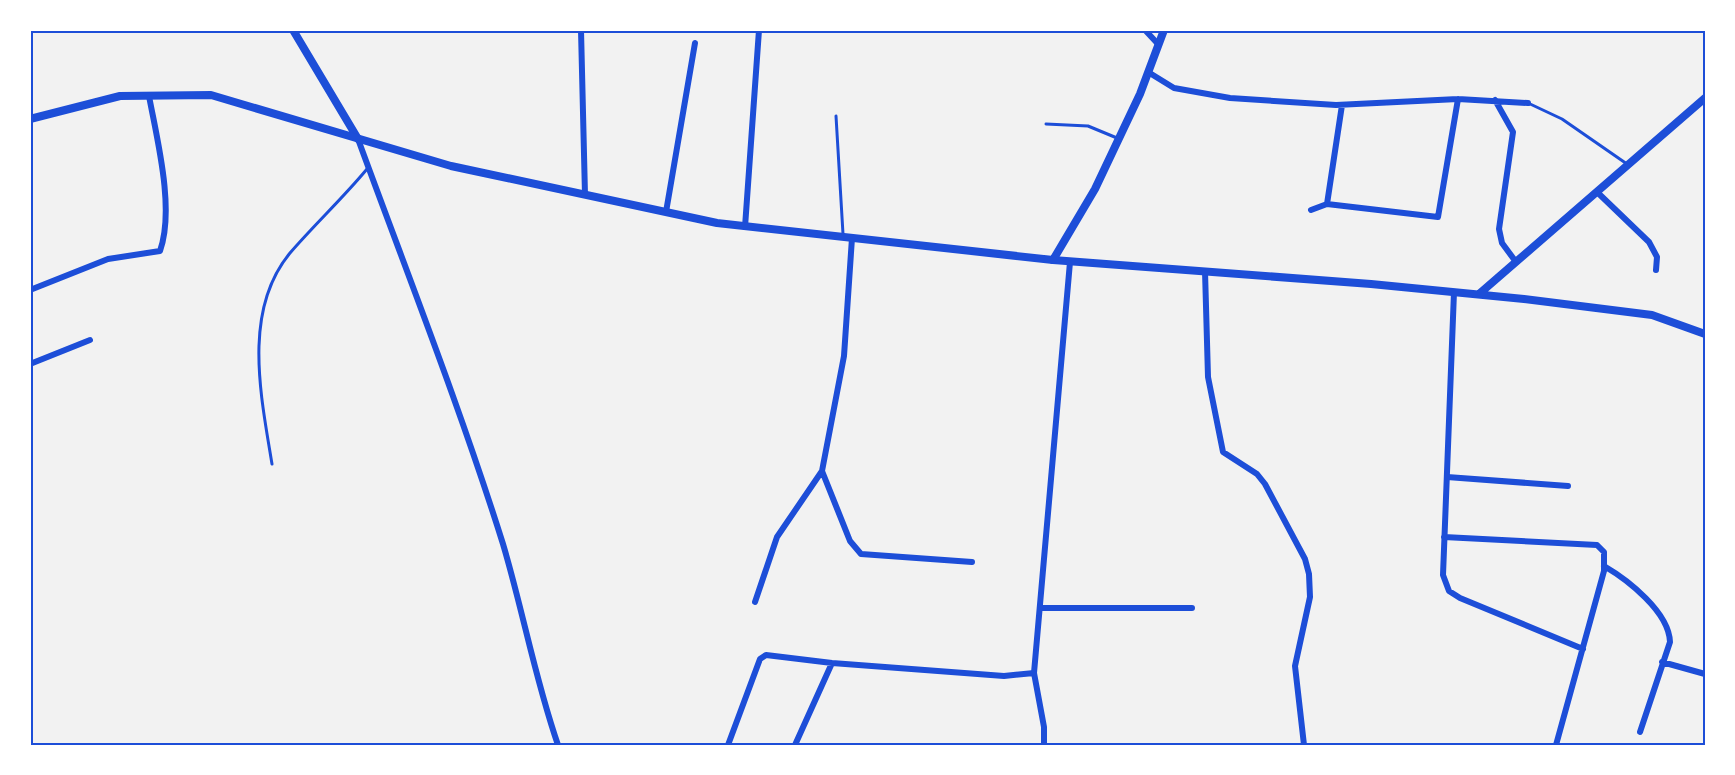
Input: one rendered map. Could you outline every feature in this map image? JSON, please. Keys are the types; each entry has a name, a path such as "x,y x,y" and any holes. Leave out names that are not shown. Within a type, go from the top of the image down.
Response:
{"main road":[{"path":"30,118 120,96 211,95 451,166 666,212 745,227 1053,260 1095,189 1119,139 1164,30"}],"street":[{"path":"293,30 358,138 369,167 504,547 546,709 558,745"},
{"path":"581,30 585,195"},
{"path":"745,227 759,30"},
{"path":"1145,30 1158,44"},
{"path":"666,212 695,43"},
{"path":"1148,72 1173,88 1230,98 1342,105 1458,99 1528,103"},
{"path":"30,290 108,259 160,251 163,242 165,207 149,96"},
{"path":"1479,294 1705,98"},
{"path":"1311,210 1327,204 1438,217 1458,99"},
{"path":"1495,100 1513,132 1499,230 1502,243 1516,262"},
{"path":"1327,204 1342,105"},
{"path":"1597,192 1649,242 1657,257 1656,270"},
{"path":"754,602 777,537 822,471 844,356 848,238"},
{"path":"1053,260 1479,294 1652,315 1705,334"},
{"path":"1044,745 1045,732 1034,673 1070,262"},
{"path":"1205,271 1208,377 1223,452 1257,474 1305,559 1309,574 1310,597 1295,666 1304,745"},
{"path":"1454,292 1443,575 1449,591 1460,598 1583,649"},
{"path":"30,364 90,340"},
{"path":"822,471 850,541 861,554 972,562"},
{"path":"1447,477 1568,486"},
{"path":"1444,537 1597,545 1604,552 1604,566 1556,745"},
{"path":"1604,566 1634,585 1667,628 1670,642 1640,732"},
{"path":"1041,608 1192,608"},
{"path":"728,745 762,656 1004,676 1034,673"},
{"path":"1662,662 1705,674"},
{"path":"795,745 832,663"}],"lane":[{"path":"1528,103 1562,119 1628,165"},
{"path":"836,116 848,238"},
{"path":"1046,124 1088,126 1119,139"},
{"path":"272,464 261,391 259,344 264,308 273,279 290,254 369,167"}]}
